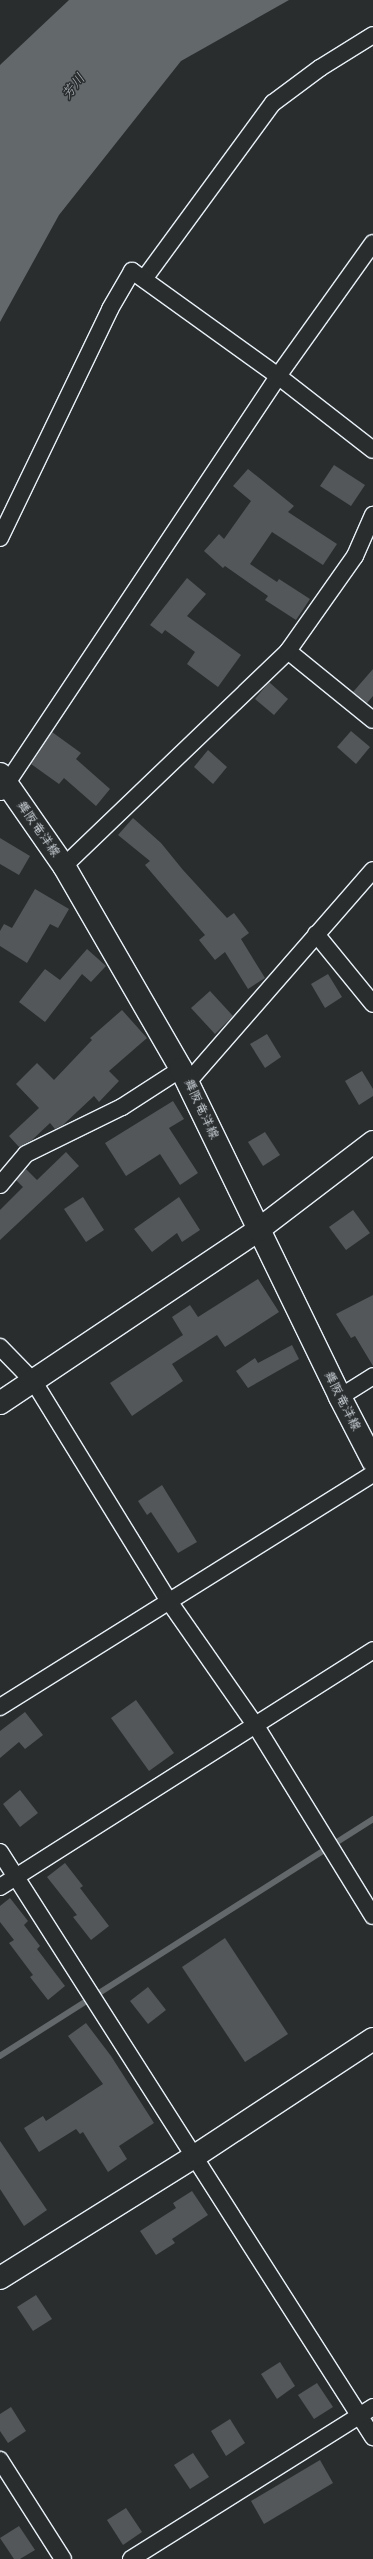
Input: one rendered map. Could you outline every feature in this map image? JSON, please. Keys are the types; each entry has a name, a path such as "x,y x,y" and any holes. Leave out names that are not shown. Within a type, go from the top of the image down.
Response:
{"street":[{"path":"144,279 273,103 320,68 373,35"},
{"path":"2,783 278,376 373,243"},
{"path":"0,538 110,309 132,271 278,376 373,450"},
{"path":"64,866 288,651 355,556 373,515"},
{"path":"288,651 373,720"},
{"name":"舞阪竜洋線","path":"2,783 64,866 185,1075 258,1230 340,1397 373,1460"},
{"path":"0,1185 26,1154 185,1075 316,934 373,870"},
{"path":"316,934 373,1004"},
{"path":"0,1403 34,1382 258,1230 373,1142"},
{"path":"0,1347 34,1382 168,1600 256,1726 373,1916"},
{"path":"340,1397 373,1376"},
{"path":"0,1707 168,1600 373,1474"},
{"path":"0,1887 256,1726 373,1650"},
{"path":"0,1852 373,2437"},
{"path":"0,2278 195,2156 373,2039"},
{"path":"132,2559 373,2407"},
{"path":"0,2460 63,2559"}],"water":[{"name":"芳川","path":"69,0 289,0 181,61 59,215 0,322 0,65"}],"building":[{"path":"334,465 365,485 351,506 320,486"},
{"path":"248,469 294,506 288,512 337,544 323,565 272,532 250,564 277,582 279,579 310,599 296,620 265,600 268,596 225,566 223,568 204,551 219,534 224,539 251,501 233,486"},
{"path":"187,578 206,594 187,616 241,655 218,687 187,664 195,652 165,630 162,634 150,625"},
{"path":"373,669 373,696 367,703 353,692"},
{"path":"269,682 288,699 274,715 255,699"},
{"path":"351,731 370,747 356,764 337,747"},
{"path":"52,732 81,753 76,759 110,789 96,806 64,778 59,784 31,764"},
{"path":"208,750 227,767 213,784 194,767"},
{"path":"133,818 161,843 183,870 227,918 234,913 249,933 241,939 265,978 248,989 225,952 215,960 199,940 205,935 145,865 150,861 118,835"},
{"path":"0,838 30,856 19,875 0,864"},
{"path":"35,889 69,909 58,928 50,924 27,963 0,946 0,931 4,924 12,928"},
{"path":"87,949 106,966 91,982 82,974 45,1022 19,1002 45,969 60,980"},
{"path":"328,974 342,997 325,1008 311,984"},
{"path":"210,991 233,1016 215,1034 191,1008"},
{"path":"122,1010 147,1038 109,1071 119,1081 99,1102 94,1096 63,1125 55,1129 50,1123 32,1140 19,1147 9,1136 39,1108 16,1084 37,1063 54,1080 92,1040 90,1038"},
{"path":"267,1034 281,1057 265,1068 250,1044"},
{"path":"362,1071 373,1089 373,1096 359,1105 345,1081"},
{"path":"173,1101 184,1119 169,1128 198,1173 180,1185 160,1154 126,1176 105,1143"},
{"path":"265,1132 280,1155 263,1166 248,1142"},
{"path":"66,1152 79,1166 0,1240 0,1210 23,1187 16,1180 26,1169 37,1180"},
{"path":"83,1197 104,1230 86,1242 64,1209"},
{"path":"179,1197 200,1230 182,1242 177,1233 152,1252 134,1229"},
{"path":"353,1210 370,1233 346,1250 329,1227"},
{"path":"258,1279 279,1312 225,1347 217,1335 172,1364 183,1381 132,1416 110,1383 183,1335 172,1317 190,1305 198,1317"},
{"path":"373,1295 373,1366 355,1336 351,1338 336,1314"},
{"path":"292,1345 299,1359 248,1388 236,1371 255,1358 258,1363"},
{"path":"162,1485 197,1542 178,1553 151,1512 147,1515 138,1501"},
{"path":"136,1700 174,1753 149,1771 111,1718"},
{"path":"25,1712 43,1735 25,1749 19,1742 0,1758 0,1731"},
{"path":"20,1790 38,1813 20,1827 3,1804"},
{"path":"65,1863 83,1886 80,1888 109,1926 91,1940 73,1917 77,1915 47,1877"},
{"path":"10,1898 28,1921 24,1925 40,1946 37,1949 65,1986 48,2000 30,1977 33,1975 9,1943 14,1940 0,1922 0,1906"},
{"path":"225,1938 288,2034 245,2062 182,1967"},
{"path":"148,1987 166,2010 148,2024 130,2001"},
{"path":"86,2023 111,2056 154,2123 119,2146 127,2159 108,2172 83,2132 80,2134 76,2129 39,2152 24,2128 43,2116 46,2121 103,2084 68,2036"},
{"path":"0,2141 47,2210 24,2226 0,2189"},
{"path":"192,2191 208,2215 172,2239 175,2243 156,2255 140,2231 176,2208 173,2203"},
{"path":"36,2295 52,2319 33,2331 17,2307"},
{"path":"280,2362 295,2386 277,2399 261,2374"},
{"path":"317,2383 333,2407 314,2419 298,2395"},
{"path":"11,2407 26,2431 8,2443 0,2431 0,2414"},
{"path":"230,2419 245,2443 226,2456 211,2431"},
{"path":"193,2453 209,2477 190,2489 174,2465"},
{"path":"320,2460 333,2483 264,2524 251,2501"},
{"path":"126,2508 142,2532 123,2545 107,2520"},
{"path":"19,2526 35,2550 20,2559 14,2559 0,2538"}],"waterway":[{"path":"0,2056 373,1819"}]}
